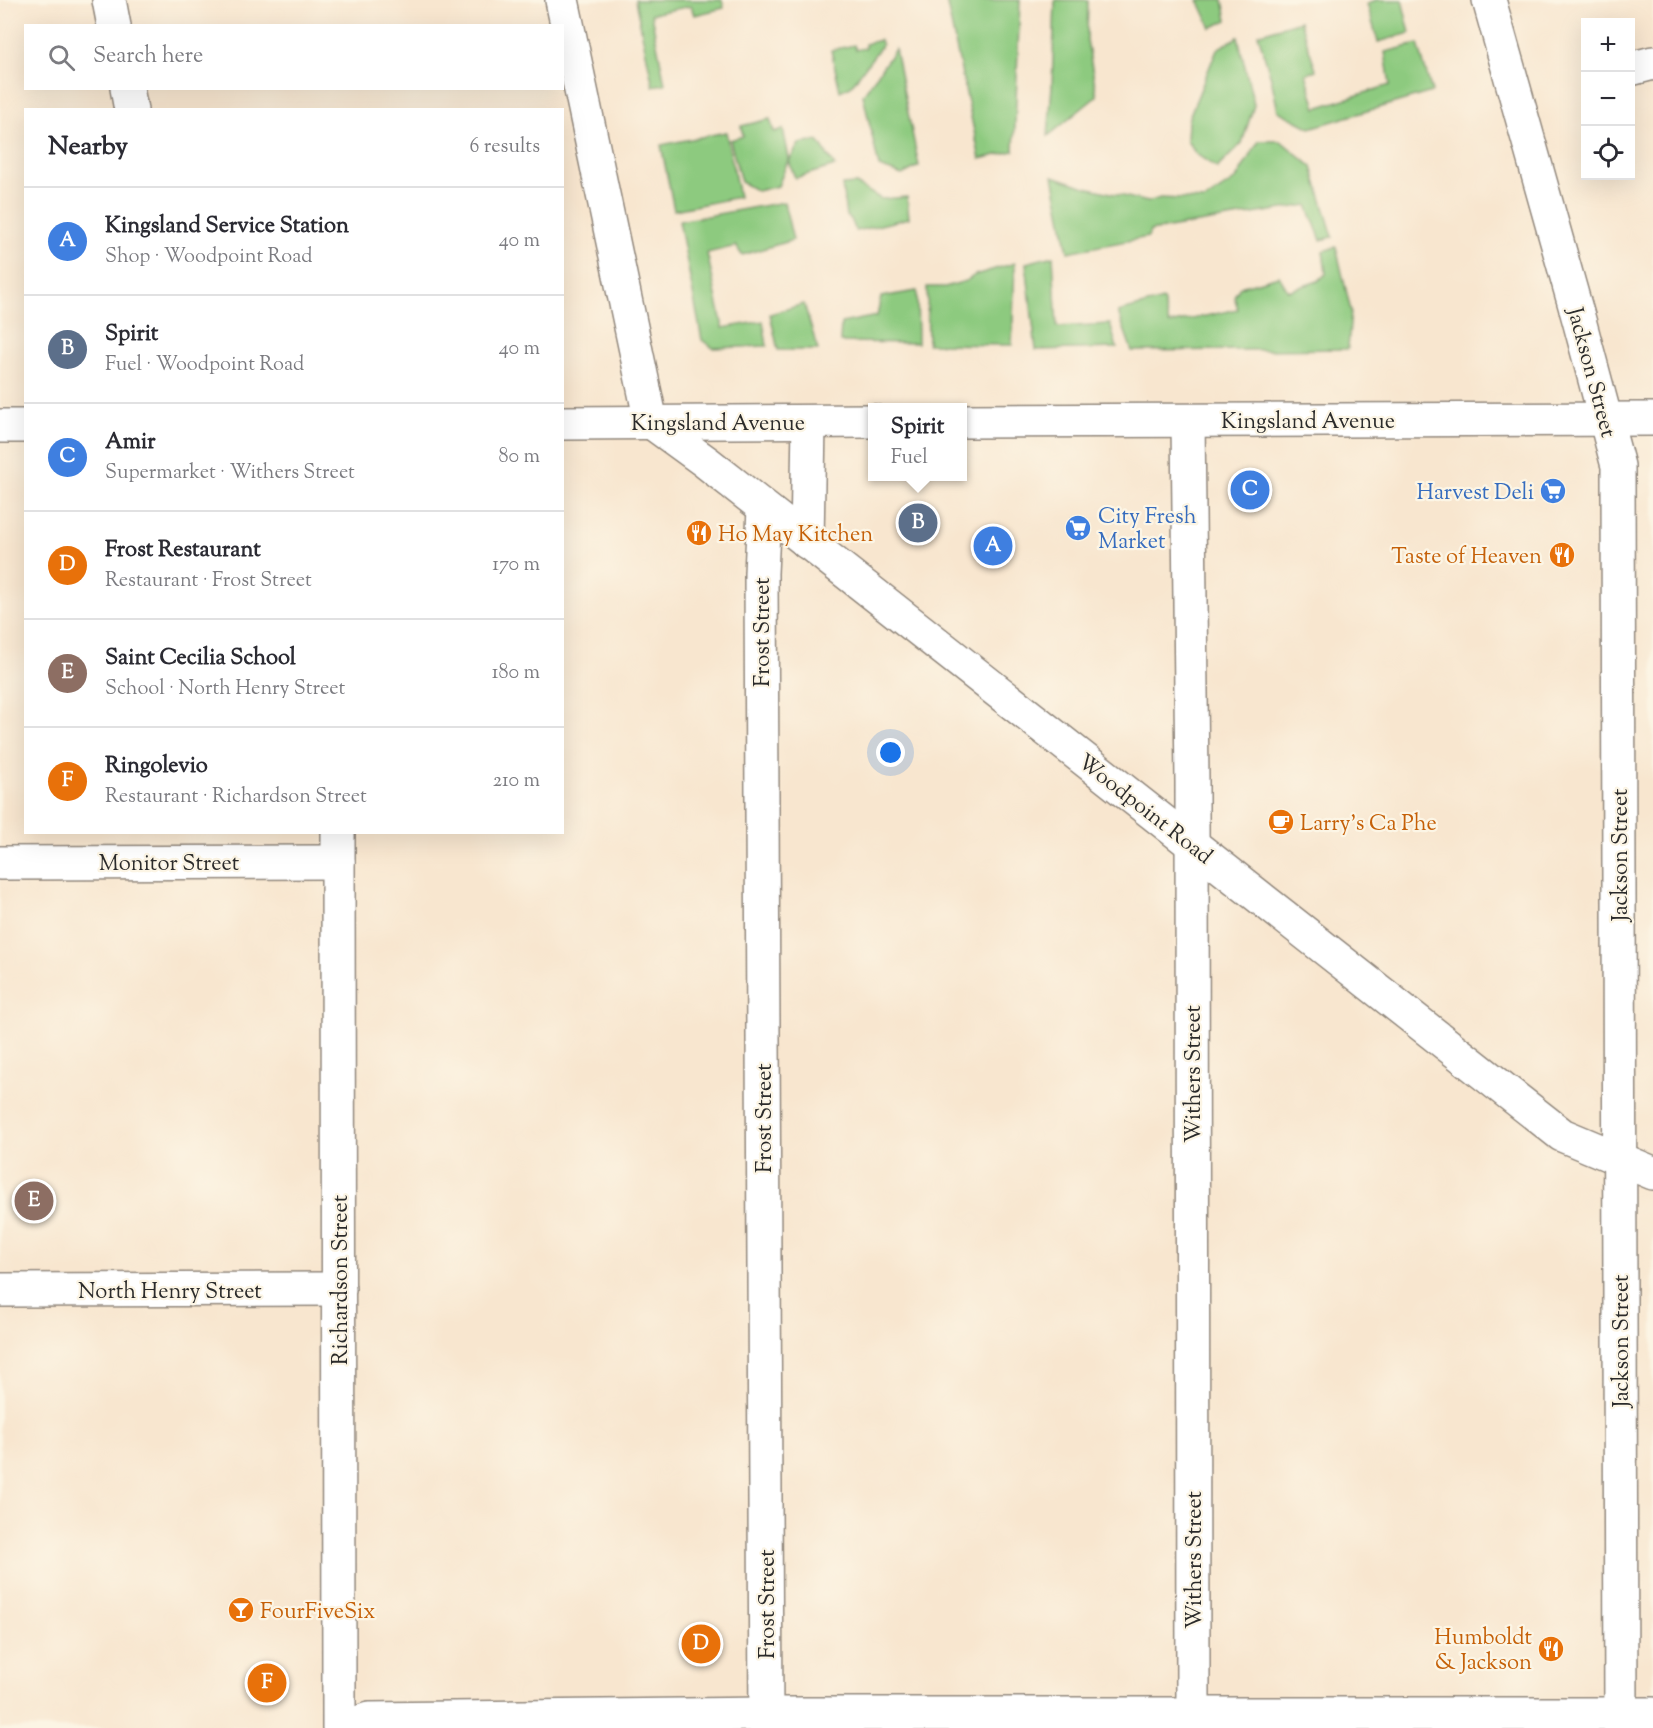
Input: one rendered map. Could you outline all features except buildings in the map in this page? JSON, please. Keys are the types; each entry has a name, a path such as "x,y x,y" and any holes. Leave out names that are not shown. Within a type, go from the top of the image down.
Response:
{"street":[{"path":"109,0 114,24"},
{"path":"562,0 651,422"},
{"name":"Jackson Street","path":"1489,0 1618,466 1620,1160 1632,1718"},
{"path":"1635,68 1653,63"},
{"path":"127,90 131,108"},
{"name":"Kingsland Avenue","path":"967,421 1653,419"},
{"name":"Withers Street","path":"1188,421 1193,1721"},
{"name":"Woodpoint Road","path":"651,422 706,462 1562,1136 1653,1173"},
{"path":"807,542 809,422"},
{"name":"Kingsland Avenue","path":"564,423 868,422"},
{"path":"0,426 24,426"},
{"name":"Frost Street","path":"764,509 761,585 766,1721"},
{"name":"Monitor Street","path":"0,863 338,847"},
{"name":"Richardson Street","path":"338,847 341,1728"},
{"name":"North Henry Street","path":"0,1290 339,1289"},
{"path":"341,1728 369,1719 1193,1721 1632,1718"}],"green space":[{"path":"635,0 722,0 724,8 694,15 691,6 651,14 665,84 653,86"},
{"path":"946,0 1020,0 1014,151 980,159"},
{"path":"1055,0 1088,0 1087,40 1097,96 1048,136 1052,86"},
{"path":"1198,0 1223,0 1227,20 1211,28"},
{"path":"1376,0 1402,0 1410,33 1378,42 1367,4"},
{"path":"1300,21 1316,70 1306,74 1316,108 1390,85 1385,52 1418,44 1432,92 1310,128 1278,111 1258,34"},
{"path":"1238,37 1254,105 1242,143 1217,168 1196,154 1187,141 1188,120 1217,49"},
{"path":"880,40 882,45 851,86 840,91 831,50 854,45 856,50 865,48 865,44"},
{"path":"895,49 919,166 902,175 879,167 863,95"},
{"path":"770,119 774,132 783,129 789,158 778,186 757,191 741,182 730,140 743,136 741,126"},
{"path":"726,132 739,197 674,210 661,145"},
{"path":"818,141 835,166 795,178 789,161 799,144"},
{"path":"1259,141 1281,141 1312,167 1333,237 1321,240 1307,205 1150,231 1148,237 1068,252 1053,176 1082,186 1148,202 1160,198 1205,200 1236,179"},
{"path":"856,184 881,199 907,197 909,218 856,231 851,219 846,216 842,185"},
{"path":"784,202 793,240 742,255 736,246 707,253 723,328 763,321 767,346 713,348 702,340 679,221"},
{"path":"1336,247 1351,311 1348,349 1132,351 1118,312 1163,300 1169,324 1238,309 1234,296 1240,287 1279,276 1288,291 1318,281 1326,274 1323,251"},
{"path":"1053,256 1057,327 1110,324 1117,348 1036,350 1026,263"},
{"path":"1015,263 1012,345 928,344 927,287 945,287"},
{"path":"917,291 918,343 840,342 841,323 877,316 881,297"},
{"path":"804,304 818,350 778,350 770,314"}],"place":[{"name":"Amir","path":"1250,490"},
{"name":"Harvest Deli","path":"1553,491"},
{"name":"Spirit","path":"918,523"},
{"name":"City Fresh Market","path":"1078,528"},
{"name":"Ho May Kitchen","path":"699,533"},
{"name":"Kingsland Service Station","path":"993,546"},
{"name":"Taste of Heaven","path":"1562,555"},
{"name":"Larry's Ca Phe","path":"1281,822"},
{"name":"Saint Cecilia School","path":"34,1201"},
{"name":"FourFiveSix","path":"241,1610"},
{"name":"Frost Restaurant","path":"701,1644"},
{"name":"Humboldt & Jackson","path":"1551,1649"},
{"name":"Ringolevio","path":"267,1683"}]}
